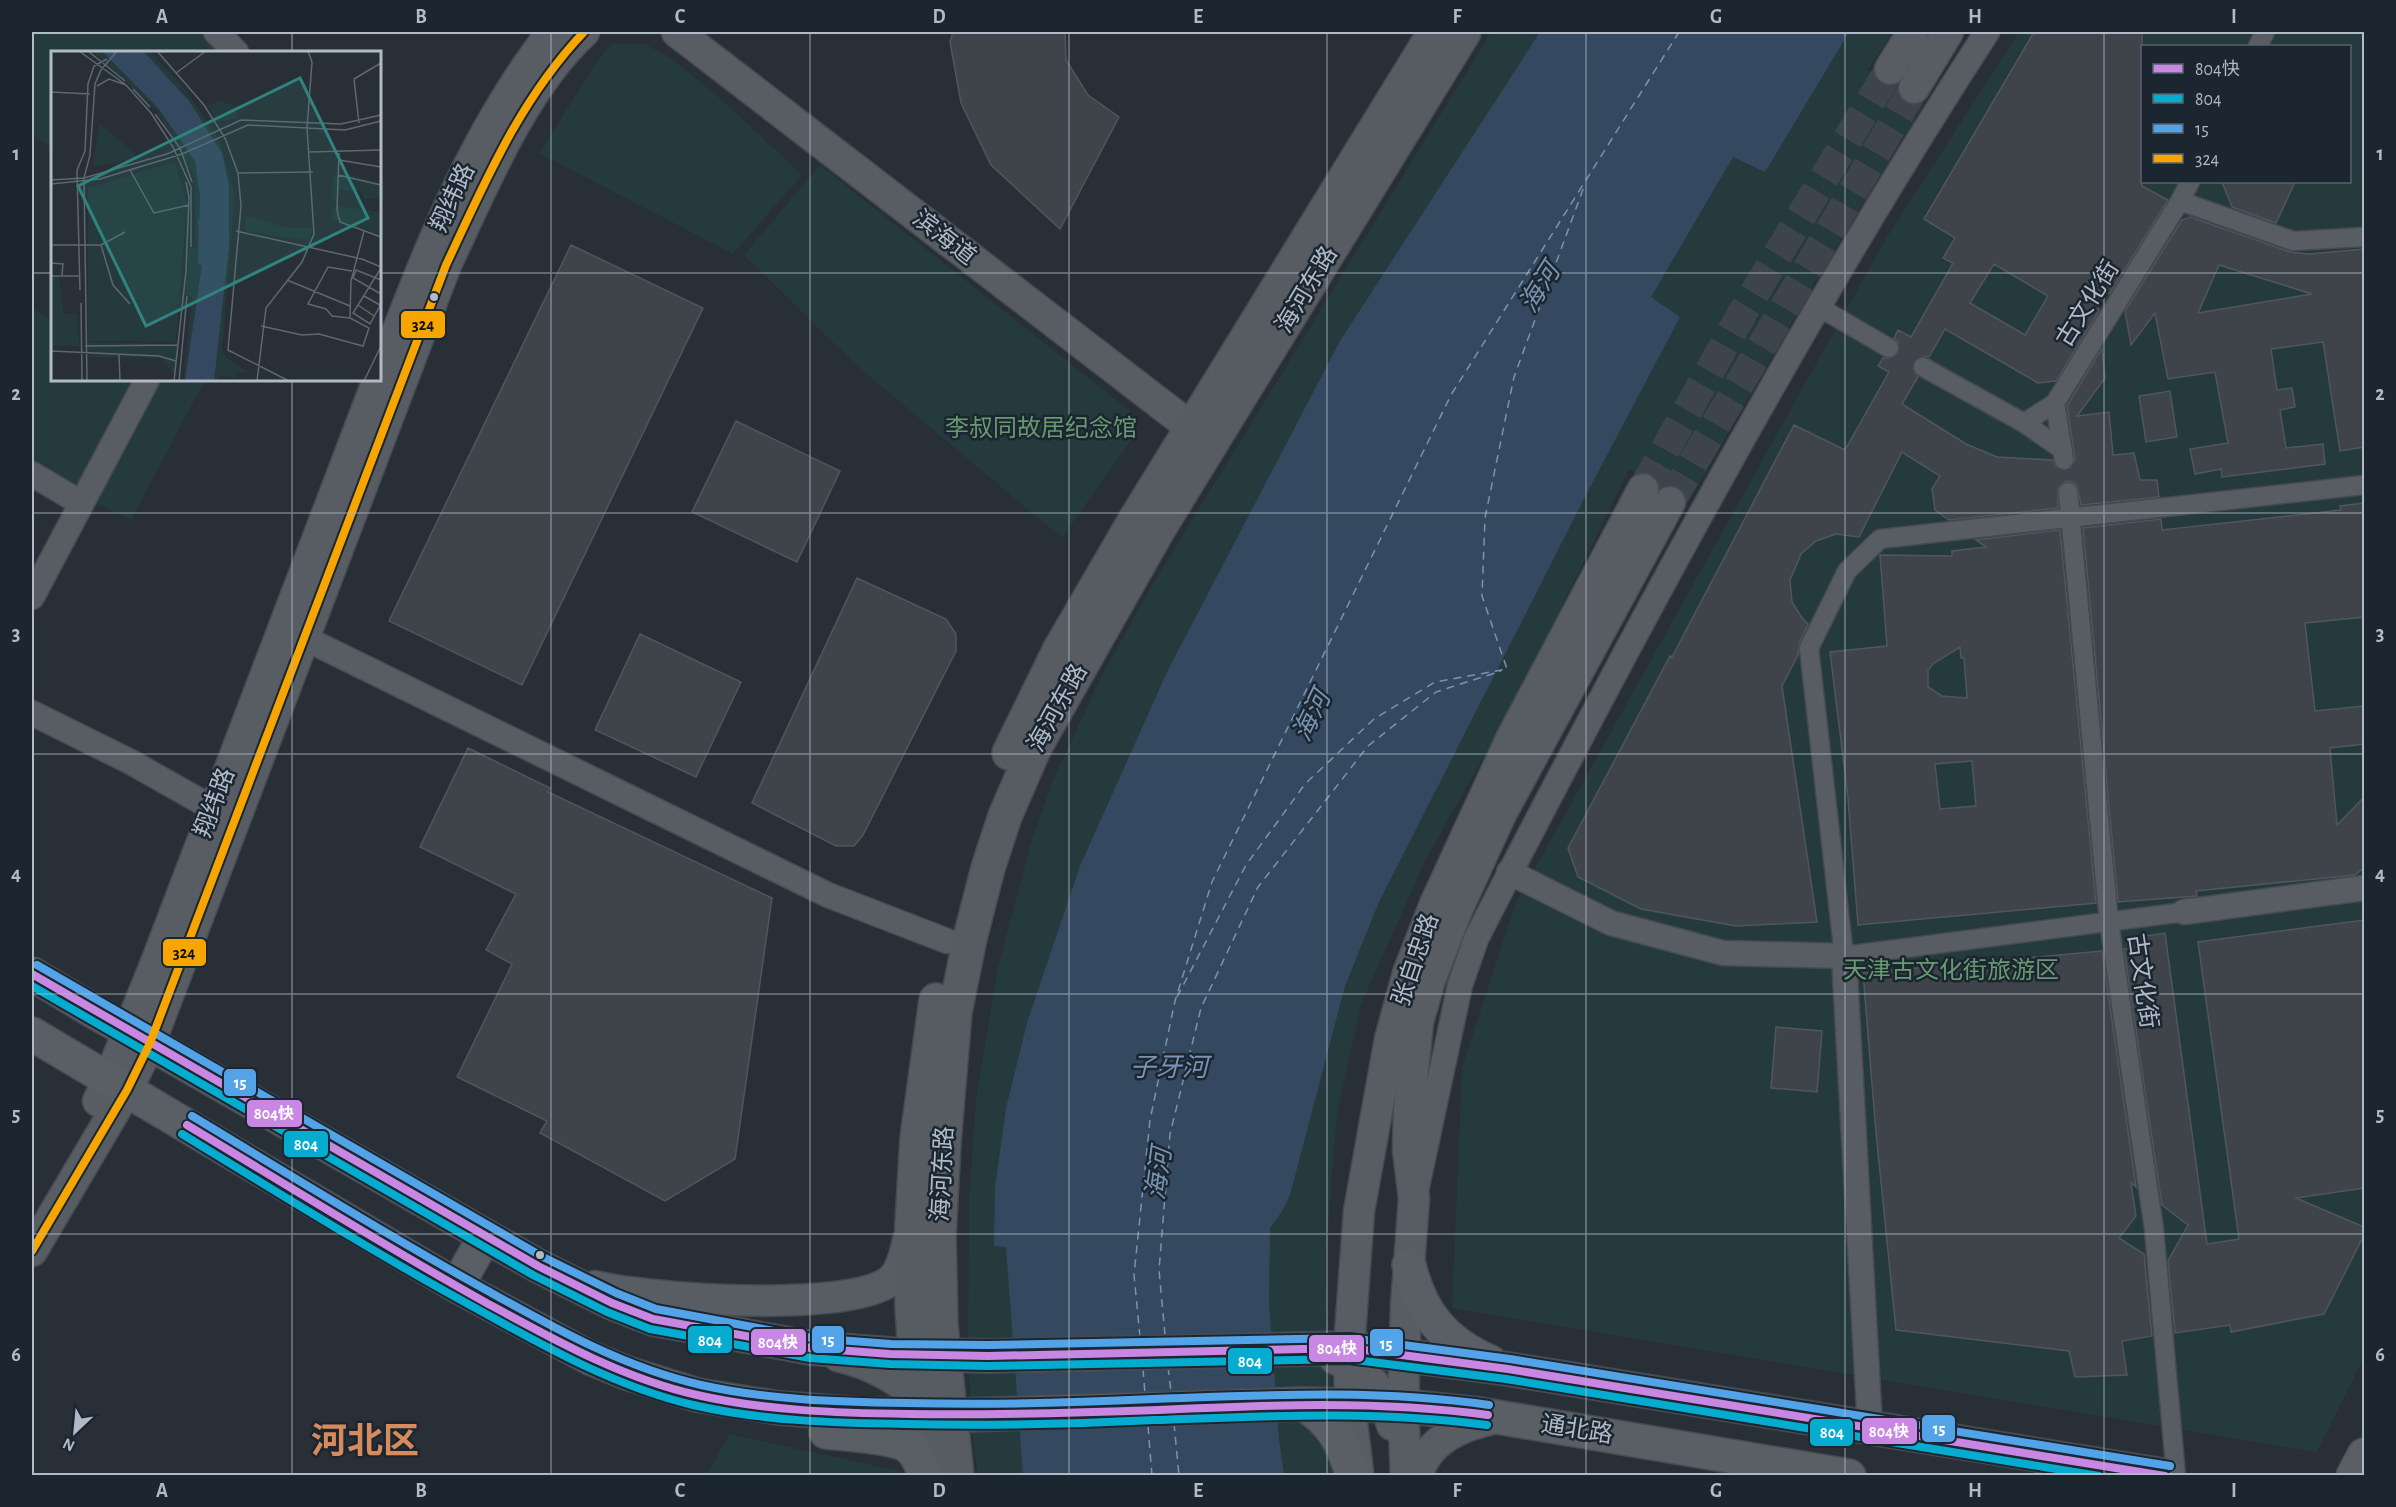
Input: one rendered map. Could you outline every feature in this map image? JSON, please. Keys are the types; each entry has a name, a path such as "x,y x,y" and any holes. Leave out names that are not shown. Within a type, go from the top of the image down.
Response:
{"main road":[{"name":"海河东路","path":"930,1355 941,1325 939,1236 955,1012 970,938 988,868 1005,816 1035,747 1158,530 1202,435 1435,32"},
{"name":"海河东路","path":"942,1473 931,1410 930,1355 912,1306 912,1223 917,1138 934,1008 947,941 971,851 986,808 1015,738 1060,649 1464,32"},
{"name":"通北路","path":"32,974 485,1236 559,1277 612,1303 653,1319 811,1348 930,1355 988,1356 1296,1348 1349,1356 1405,1354 2168,1476"},
{"path":"32,1034 457,1286 590,1358 627,1373 697,1395 724,1412 756,1422 888,1440 908,1447 921,1464 942,1473"},
{"path":"457,1286 485,1236"},
{"path":"1409,1264 1414,1286 1422,1305 1434,1321 1468,1350 1508,1369"},
{"path":"811,1348 857,1359 880,1369 931,1410"},
{"name":"通北路","path":"697,1395 779,1408 860,1414 931,1410 986,1414 1303,1404 1395,1406 1500,1418 1849,1476"},
{"path":"1303,1404 1327,1421 1347,1456 1353,1476"},
{"path":"2353,1476 2364,1455"}],"street":[{"path":"216,32 236,51"},
{"name":"翔纬路","path":"381,373 427,255 466,170 523,71 552,32"},
{"name":"翔纬路","path":"32,1251 118,1084 139,1037 294,633 446,265 504,145 541,84 584,32"},
{"name":"滨海道","path":"677,32 1202,435"},
{"path":"1890,69 1913,32"},
{"path":"1914,88 1948,32"},
{"path":"1414,1199 1431,1129 1460,985 1476,939 1509,872 1713,489 1816,306 1916,140 1987,32"},
{"name":"古文化街","path":"2055,403 2189,183"},
{"path":"2180,201 2293,241 2364,237"},
{"path":"1816,306 1889,348"},
{"path":"1923,367 2024,423 2063,455 2055,403 2024,423"},
{"path":"32,597 146,381"},
{"name":"翔纬路","path":"294,633 378,381"},
{"path":"32,474 81,503"},
{"path":"1870,1428 1844,956 1809,648 1847,571 1880,539 2364,485"},
{"name":"张自忠路","path":"1358,1476 1350,1406 1349,1356 1360,1200 1390,1039 1408,973 1435,904 1512,737 1643,489"},
{"name":"古文化街","path":"2068,492 2109,922 2154,1229 2176,1476"},
{"name":"张自忠路","path":"1395,1406 1405,1354 1414,1199 1408,1150 1409,1111 1418,1022 1430,980 1457,910 1501,814 1670,502"},
{"path":"294,633 828,895 947,941"},
{"path":"32,713 129,761 224,815"},
{"path":"1509,872 1611,923 1723,953 1844,956 2364,888"},
{"name":"翔纬路","path":"32,1217 91,1115 118,1084"},
{"path":"559,1277 616,1292 710,1300 847,1296 874,1290 893,1279 903,1260 912,1223"},
{"path":"1349,1356 1395,1406 1404,1476"},
{"path":"1417,1476 1424,1457 1454,1431 1471,1424 1500,1418"}],"green space":[{"path":"32,32 203,32 223,51 51,51 51,147 32,136"},
{"name":"子牙河","path":"1491,32 1893,32 1868,70 1925,104 1813,285 1689,502 1629,469 1516,700 1428,855 1361,1004 1337,1114 1325,1265 1336,1475 978,1475 972,1433 968,1347 969,1202 976,1101 997,971 1030,846 1051,785 1104,671 1154,582"},
{"name":"天津古文化街旅游区","path":"2019,32 2364,32 2364,1357 2317,1452 1452,1308 1462,1068 1515,904 1885,240"},
{"path":"611,44 645,44 672,59 721,99 802,175 733,254 539,153"},
{"name":"李叔同故居纪念馆","path":"820,165 1129,410 1134,436 1062,538 857,366 744,255"},
{"path":"32,308 51,319 51,381 204,381 131,520 32,471"},
{"path":"729,1434 905,1472 906,1475 707,1475"}],"water":[{"name":"子牙河","path":"1540,32 1849,32 1765,172 1733,157 1651,297 1680,317 1587,493 1379,902 1345,986 1290,1195 1270,1228 1269,1303 1279,1440 1284,1475 1023,1475 1006,1247 994,1246 995,1188 1006,1108 1027,1023 1080,866 1168,670 1340,341"}],"building":[{"path":"953,32 1065,32 1066,60 1088,95 1119,117 1060,229 991,165 961,103 950,42"},
{"path":"2034,32 2142,32 2141,183 2142,186 2168,200 2110,293 2097,294 2099,311 2056,381 2038,383 1945,329 1929,357 1922,356 1914,361 1912,368 1918,377 1902,404 1966,444 1997,457 2053,460 2056,467 2066,471 2071,468 2075,459 2067,406 2102,348 2105,378 2077,416 2109,412 2113,455 2134,453 2140,480 2157,480 2159,497 2081,505 2077,486 2066,481 2058,488 2058,508 1949,520 1935,510 1932,489 1940,476 1902,452 1859,537 1836,534 1816,541 1801,554 1790,580 1792,602 1808,624 1799,644 1798,655 1782,686 1817,922 1736,926 1641,909 1578,877 1568,848 1794,425 1845,450 1889,372 1878,366 1883,358 1894,358 1899,353 1899,343 1894,338 1898,330 1911,337 1953,263 1943,258 1955,238 1924,219","holes":["1994,264 2048,296 2025,335 1970,303"]},
{"path":"2222,183 2295,183 2276,223 2232,207"},
{"path":"2190,217 2290,252 2309,254 2364,249 2364,447 2340,451 2323,342 2271,349 2277,390 2292,388 2295,407 2280,410 2286,448 2323,444 2325,464 2222,477 2221,469 2195,474 2190,449 2228,443 2215,372 2168,379 2155,313 2131,345 2125,311 2182,220","holes":["2219,265 2312,294 2198,313"]},
{"path":"571,245 703,308 522,685 389,621"},
{"path":"2170,391 2177,437 2146,442 2139,396"},
{"path":"736,421 840,471 797,562 692,512"},
{"path":"2364,503 2364,617 2305,623 2315,711 2364,706 2364,744 2330,748 2337,825 2364,797 2364,868 2355,875 2196,891 2197,896 2118,902 2083,528 2161,519 2162,530 2341,510 2340,506"},
{"path":"2060,530 2096,903 1858,925 1848,798 1830,652 1887,646 1880,555 1952,556 1952,551 1986,547 1976,540","holes":["1960,647 1961,658 1964,658 1967,698 1942,696 1928,687 1928,670 1934,663","1972,761 1976,806 1940,809 1935,764"]},
{"path":"857,578 946,619 956,634 956,651 863,835 854,846 836,846 752,803"},
{"path":"640,634 741,682 696,777 595,730"},
{"path":"468,748 550,788 548,792 772,898 735,1159 665,1201 540,1133 547,1121 457,1077 512,964 486,950 516,894 420,847"},
{"path":"2364,920 2364,1188 2296,1198 2364,1227 2364,1235 2324,1314 2231,1332 2230,1325 2175,1333 2168,1261 2188,1225 2162,1205 2124,949 2128,949 2126,939 2165,933 2207,1244 2239,1239 2198,942"},
{"path":"2102,951 2136,1187 2131,1183 2136,1216 2119,1238 2144,1254 2152,1336 2122,1341 2127,1375 2075,1377 2069,1351 1896,1330 1863,973"},
{"path":"1776,1027 1822,1031 1817,1092 1771,1088"}],"ferry route":[{"path":"1140,1337 1134,1275 1150,1120 1175,1001 1212,882 1451,395 1679,32"},
{"path":"1177,997 1246,865 1305,784 1374,719 1435,682 1507,669 1482,596 1485,518 1514,377 1585,184"},
{"path":"1165,1335 1159,1270 1170,1134 1201,1008 1258,887 1368,746 1436,692 1501,671"},
{"path":"1168,1367 1171,1392"},
{"path":"1143,1369 1145,1394"},
{"path":"1174,1423 1179,1476"},
{"path":"1148,1426 1152,1476"}],"tunnel":[{"path":"1643,489 1743,312 1890,69"},
{"path":"1670,502 1914,88"},
{"path":"1889,348 1923,367"},
{"path":"2064,460 2068,492"}],"transit line":[{"name":"324","path":"32,1251 127,1090 150,1043 446,265 490,172 522,113 561,58 584,32"},
{"name":"15","path":"37,965 543,1257 616,1293 656,1309 812,1338 891,1344 988,1345 1350,1338 1510,1359 2170,1466"},
{"name":"804快","path":"32,974 538,1266 612,1303 653,1319 811,1348 890,1354 988,1356 1349,1348 1508,1369 2165,1476"},
{"name":"804","path":"32,986 533,1275 607,1312 650,1329 810,1358 890,1364 988,1366 1348,1359 1506,1379 2099,1476"},
{"name":"15","path":"192,1116 413,1249 539,1319 618,1358 673,1378 701,1385 777,1397 880,1403 1091,1402 1322,1394 1406,1397 1489,1405"},
{"name":"804快","path":"187,1125 408,1258 534,1329 614,1368 669,1388 697,1395 776,1408 883,1414 1034,1414 1323,1405 1406,1407 1488,1415"},
{"name":"804","path":"182,1134 366,1246 530,1338 610,1377 693,1405 772,1418 879,1424 1093,1423 1321,1415 1404,1417 1487,1425"}],"district":[{"name":"河北区","path":"365,1442"}],"water label":[{"name":"海河","path":"1540,288"},
{"name":"海河","path":"1312,716"},
{"name":"海河","path":"1159,1174"}]}
